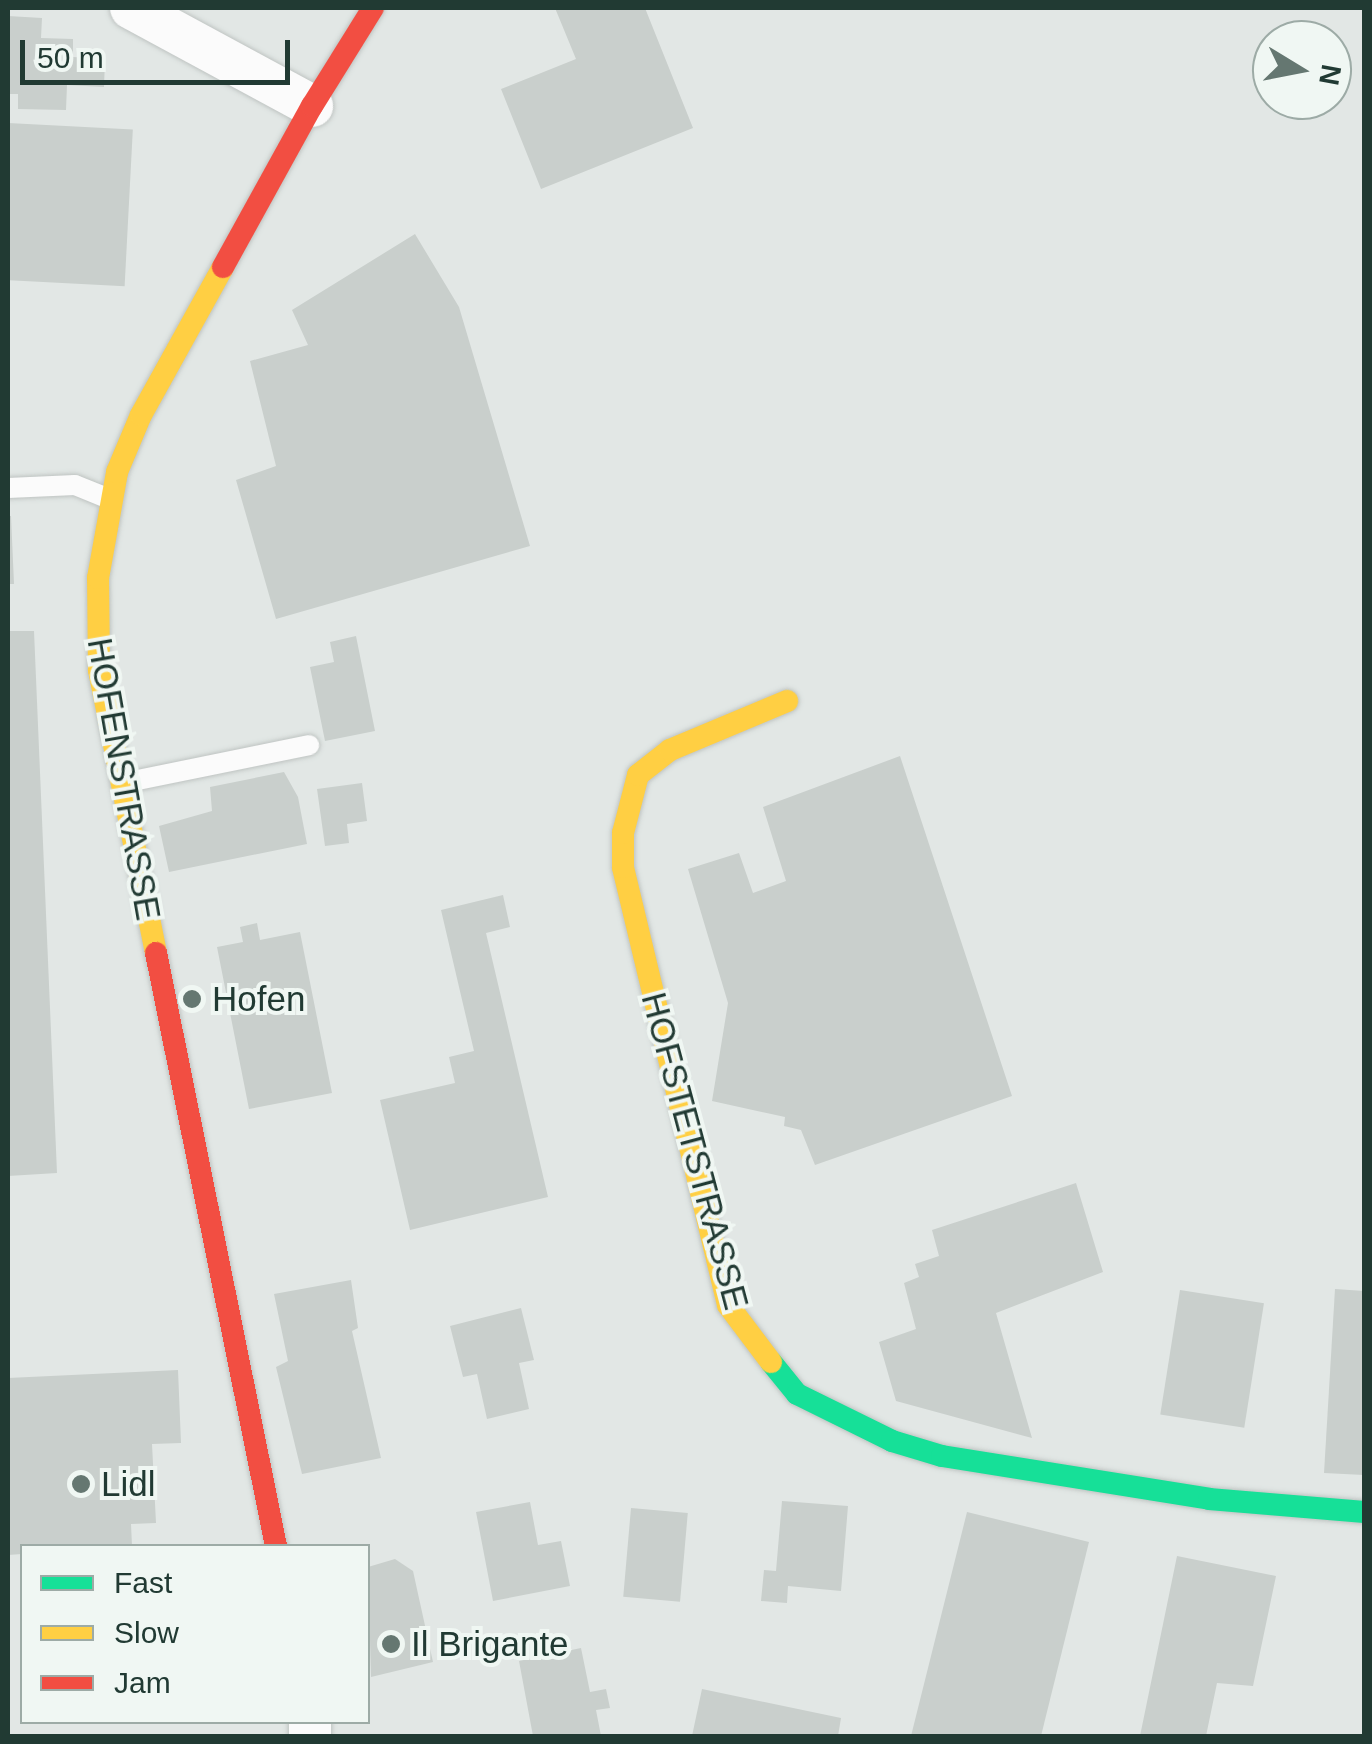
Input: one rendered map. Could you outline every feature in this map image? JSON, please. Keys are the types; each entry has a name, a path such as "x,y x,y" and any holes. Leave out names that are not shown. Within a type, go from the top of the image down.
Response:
{"street":[{"path":"130,8 312,106"},
{"name":"HOFENSTRASSE","path":"276,1544 99,670 98,578 110,498 141,415 312,106 373,8"},
{"name":"HOFSTETSTRASSE","path":"787,701 670,750 638,774 623,832 623,867 708,1228 728,1305 744,1329 797,1394 892,1441 942,1456 1151,1490 1364,1512"}],"lane":[{"path":"8,488 75,485 110,498"},
{"path":"121,783 309,745"}],"building":[{"path":"555,8 645,8 693,128 541,189 501,89 576,59"},
{"path":"8,16 42,18 41,38 73,39 73,57 105,59 104,87 67,85 66,110 18,109 18,94 8,94"},
{"path":"8,123 133,130 125,286 8,280"},
{"path":"415,234 459,307 530,546 276,619 236,480 276,466 250,361 308,345 292,310"},
{"path":"11,516 14,584 8,584"},
{"path":"8,631 34,631 57,1173 8,1176"},
{"path":"356,636 375,731 325,741 310,667 334,662 330,642"},
{"path":"900,756 1012,1096 815,1165 801,1130 784,1126 785,1117 712,1101 728,1003 688,869 739,853 753,893 786,881 763,807"},
{"path":"284,772 298,797 307,844 169,872 159,826 212,811 210,787"},
{"path":"362,783 367,821 347,824 349,843 325,846 317,789"},
{"path":"503,895 510,927 486,933 548,1197 410,1230 380,1100 455,1083 449,1057 474,1051 441,910"},
{"path":"257,923 260,940 300,932 332,1093 249,1109 217,947 243,942 240,927"},
{"path":"1076,1183 1103,1272 996,1313 1032,1438 896,1401 879,1342 916,1329 904,1283 919,1277 915,1264 939,1256 932,1230"},
{"path":"351,1280 358,1328 352,1331 381,1458 302,1474 276,1367 288,1361 274,1294"},
{"path":"1335,1289 1364,1291 1364,1475 1324,1473"},
{"path":"1180,1290 1264,1303 1244,1428 1160,1414"},
{"path":"521,1308 534,1360 519,1363 529,1409 487,1419 477,1374 463,1377 450,1326"},
{"name":"Lidl","path":"178,1370 181,1443 152,1444 156,1523 131,1524 132,1544 20,1544 20,1554 8,1555 8,1378"},
{"path":"782,1501 848,1506 841,1591 788,1586 787,1603 761,1601 764,1570 776,1571"},
{"path":"530,1502 538,1545 561,1541 570,1586 493,1601 476,1512"},
{"path":"631,1508 688,1513 680,1602 623,1597"},
{"path":"967,1512 1089,1542 1041,1736 911,1736"},
{"path":"1177,1556 1276,1576 1253,1686 1217,1683 1206,1736 1140,1736"},
{"path":"395,1559 413,1571 433,1662 371,1677 370,1566"},
{"path":"581,1648 590,1692 606,1689 610,1708 596,1710 601,1736 533,1736 519,1661"},
{"path":"702,1689 841,1718 838,1736 692,1736"}],"traffic: fast":[{"path":"771,1362 797,1394 892,1441 942,1456 1209,1499 1364,1512"}],"traffic: slow":[{"path":"156,953 99,670 98,578 117,472 141,415 223,267"},
{"path":"771,1362 728,1305 623,867 623,833 638,775 670,750 787,701"}],"traffic: jam":[{"path":"223,267 312,106 373,8"},
{"path":"156,953 276,1544"}],"place":[{"name":"Hofen","path":"192,999"},
{"name":"Lidl","path":"81,1484"},
{"name":"Il Brigante","path":"391,1644"}]}
